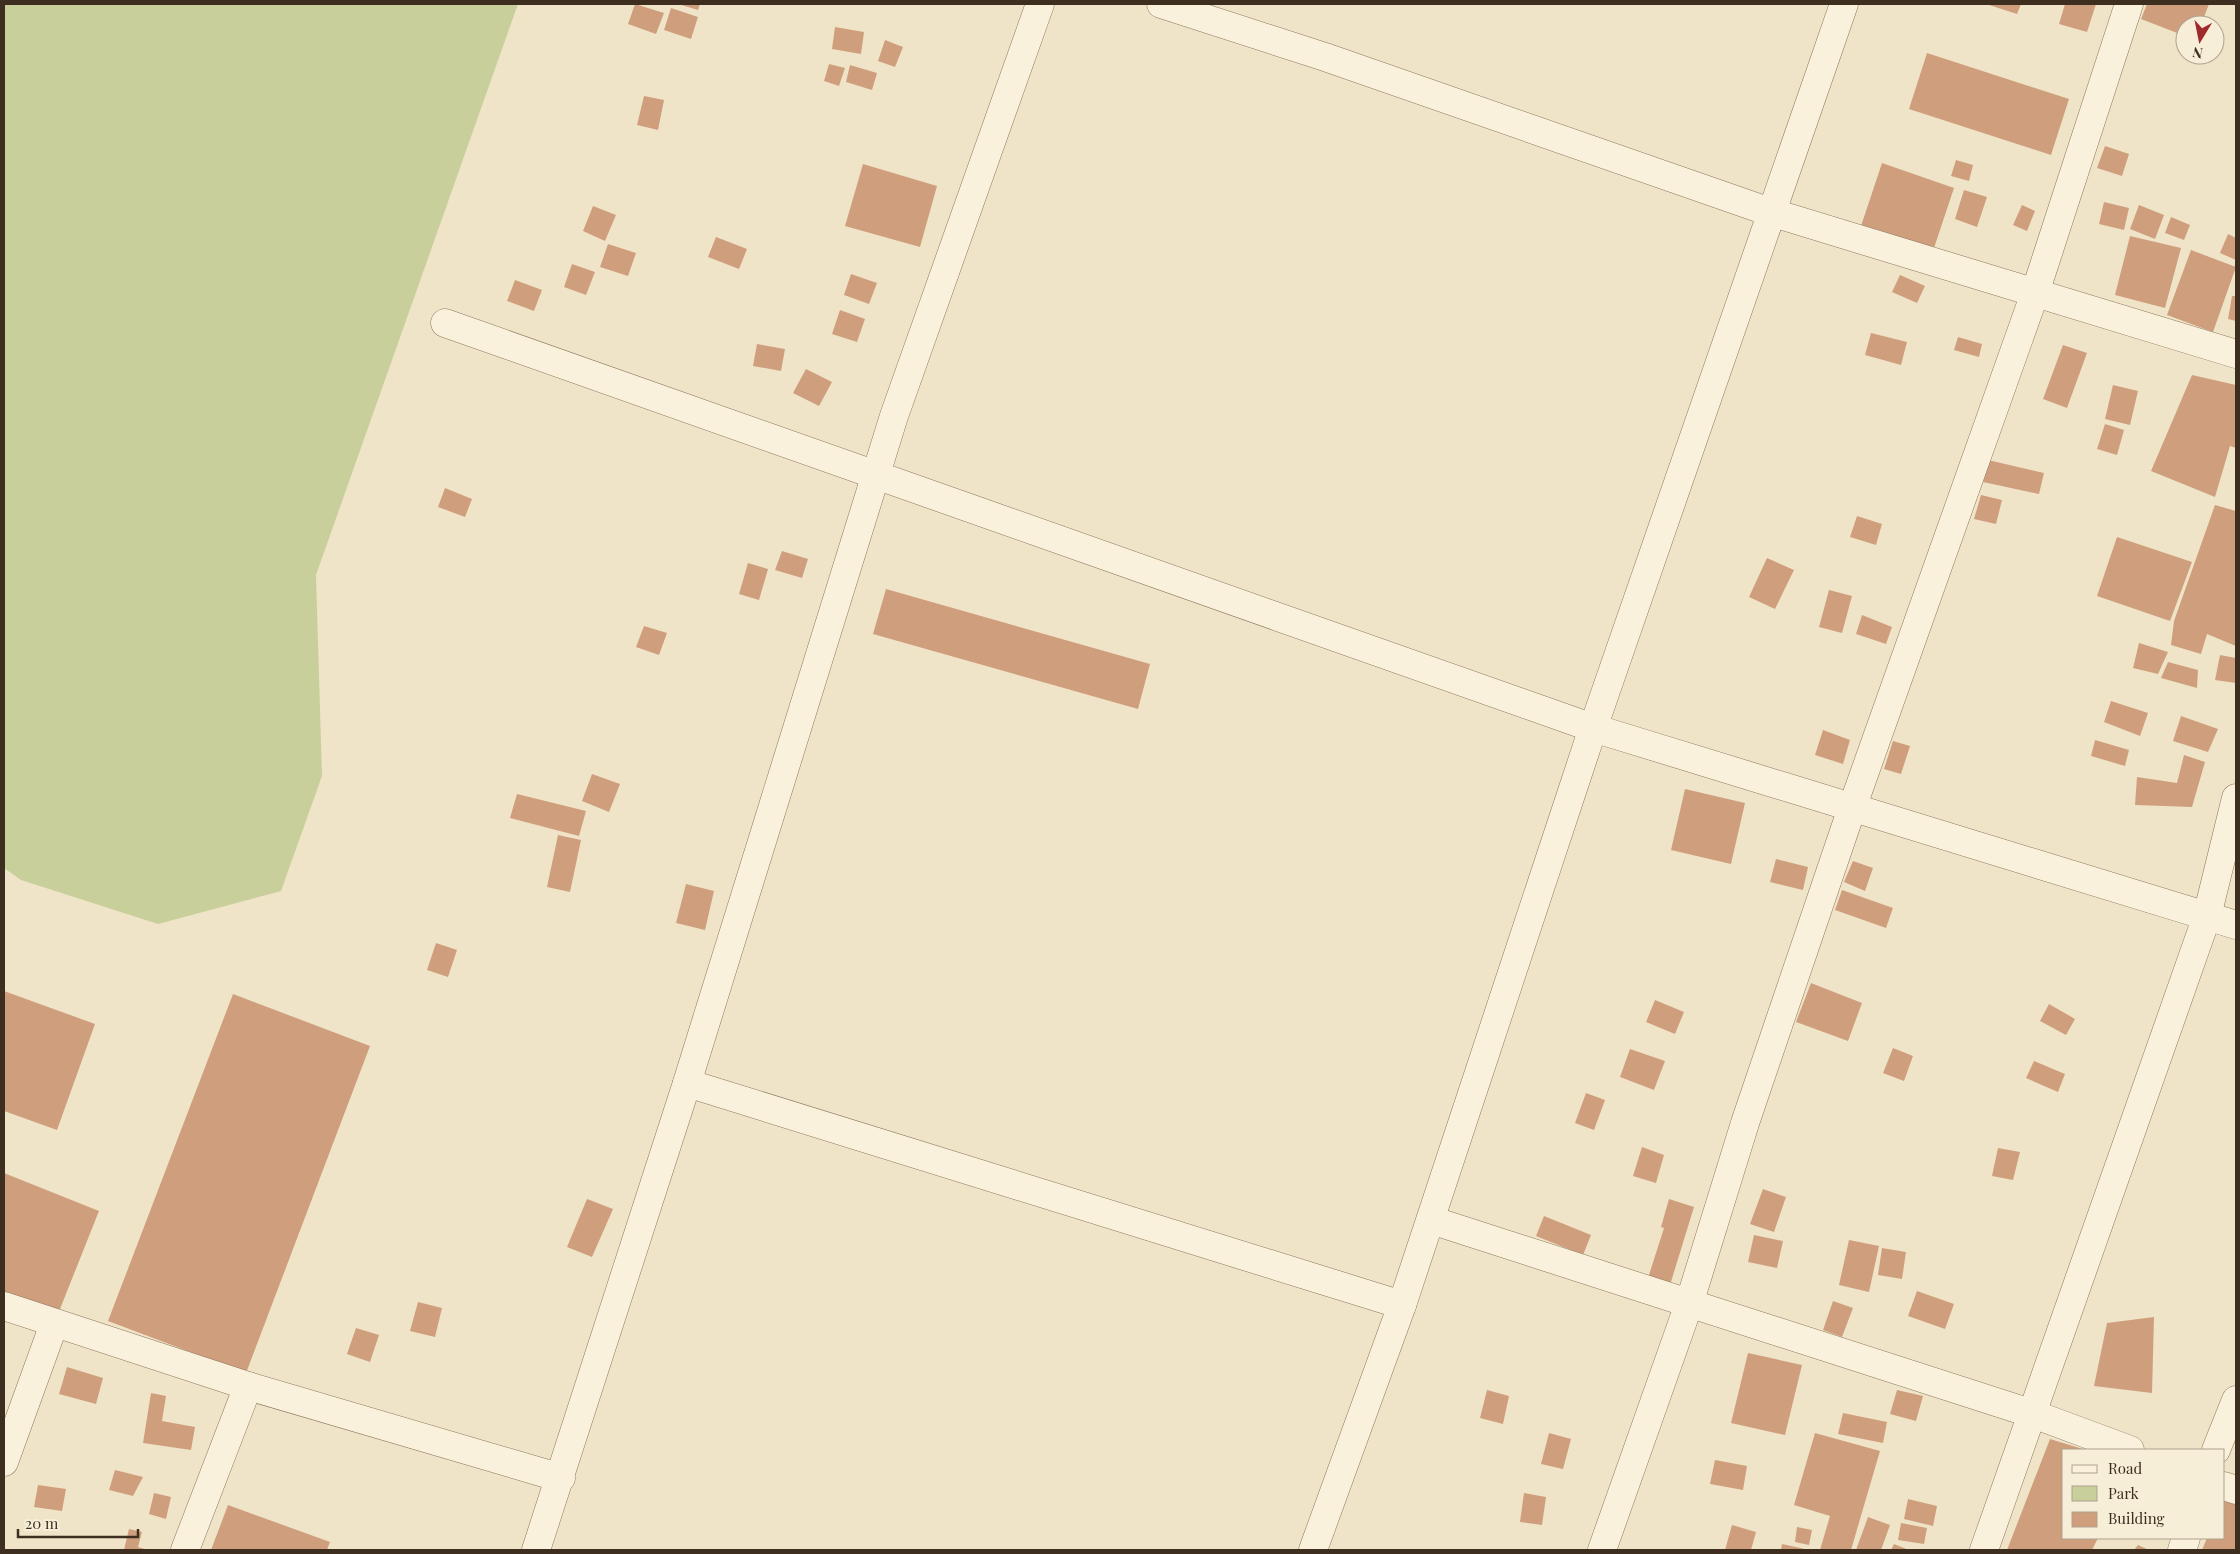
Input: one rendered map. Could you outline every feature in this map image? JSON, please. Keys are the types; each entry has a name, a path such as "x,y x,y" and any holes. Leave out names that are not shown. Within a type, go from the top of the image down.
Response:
{"street":[{"path":"536,1550 561,1478 687,1083 894,416 1040,4"},
{"path":"1161,4 1325,57 1770,212 2236,354"},
{"path":"1313,1550 1402,1305 1593,728 1770,212 1844,4"},
{"path":"1602,1550 1689,1304 1745,1123 1852,808 2035,293 2129,4"},
{"path":"445,323 1593,728 2236,925"},
{"path":"1984,1550 2206,916 2236,798"},
{"path":"687,1083 1402,1305"},
{"path":"1430,1220 2033,1414 2127,1449"},
{"path":"4,1306 54,1324 248,1386 561,1478"},
{"path":"4,1462 54,1324"},
{"path":"185,1550 248,1386"},
{"path":"2216,1449 2236,1400"}],"green space":[{"path":"4,4 518,4 316,575 322,776 281,891 158,924 21,880 4,868"}],"building":[{"path":"635,4 664,13 656,34 628,24"},
{"path":"678,4 700,4 698,10"},
{"path":"1986,4 2021,4 2017,14"},
{"path":"2065,4 2096,4 2087,32 2059,24"},
{"path":"2147,4 2209,4 2205,15 2175,15 2175,32 2141,19"},
{"path":"671,8 698,17 691,39 664,30"},
{"path":"835,27 864,32 861,54 832,49"},
{"path":"885,40 903,47 895,67 878,61"},
{"path":"1927,53 2069,99 2051,155 1909,109"},
{"path":"829,64 845,68 839,86 824,81"},
{"path":"850,65 877,73 872,90 846,82"},
{"path":"644,96 664,100 658,130 637,125"},
{"path":"2105,146 2129,154 2122,176 2097,168"},
{"path":"1956,160 1973,165 1969,181 1951,176"},
{"path":"1882,163 1954,188 1932,254 1860,229"},
{"path":"863,164 937,186 920,247 845,226"},
{"path":"1964,190 1987,197 1977,227 1955,219"},
{"path":"2104,202 2129,208 2124,230 2099,224"},
{"path":"2022,205 2035,211 2027,231 2013,225"},
{"path":"2139,205 2164,215 2155,239 2130,229"},
{"path":"593,206 616,215 605,241 583,231"},
{"path":"2171,217 2190,225 2184,240 2165,233"},
{"path":"2228,234 2236,238 2236,260 2220,253"},
{"path":"2130,236 2181,248 2165,308 2115,295"},
{"path":"716,237 747,249 739,269 708,257"},
{"path":"608,244 636,253 628,276 600,267"},
{"path":"2191,250 2236,267 2213,332 2167,315"},
{"path":"572,264 595,272 586,295 564,287"},
{"path":"851,274 877,283 869,304 844,295"},
{"path":"1900,275 1925,286 1917,303 1892,292"},
{"path":"515,280 542,290 534,311 507,301"},
{"path":"2232,296 2236,296 2236,321 2228,319"},
{"path":"840,310 865,319 857,342 832,334"},
{"path":"1871,333 1907,342 1901,365 1865,355"},
{"path":"1958,337 1982,344 1979,357 1954,350"},
{"path":"757,344 785,349 781,371 753,366"},
{"path":"2063,345 2087,353 2067,408 2043,399"},
{"path":"806,369 832,382 819,406 793,393"},
{"path":"2192,375 2236,385 2236,448 2230,446 2215,497 2151,471"},
{"path":"2113,385 2138,391 2130,425 2105,419"},
{"path":"2105,424 2124,430 2117,455 2097,449"},
{"path":"1988,460 2044,473 2039,494 1983,482"},
{"path":"445,488 472,499 465,517 438,507"},
{"path":"1981,495 2002,500 1996,524 1974,519"},
{"path":"2215,505 2236,511 2236,646 2207,634 2201,654 2171,645 2174,621"},
{"path":"1857,516 1882,524 1876,545 1850,537"},
{"path":"2117,537 2192,562 2170,621 2097,596"},
{"path":"782,551 808,559 802,578 775,570"},
{"path":"1767,558 1794,570 1775,609 1749,597"},
{"path":"748,563 768,569 759,600 739,594"},
{"path":"886,589 1150,664 1138,709 873,634"},
{"path":"1829,590 1852,596 1842,633 1819,627"},
{"path":"1862,615 1892,627 1886,644 1856,634"},
{"path":"644,626 667,633 659,655 636,647"},
{"path":"2139,643 2168,652 2158,674 2133,668"},
{"path":"2220,655 2236,658 2236,683 2215,680"},
{"path":"2168,662 2198,670 2197,688 2161,678"},
{"path":"2111,701 2148,713 2140,736 2104,722"},
{"path":"2181,716 2218,729 2208,752 2173,741"},
{"path":"1823,730 1850,740 1843,764 1815,755"},
{"path":"2095,740 2129,750 2125,766 2091,756"},
{"path":"1893,741 1910,746 1901,774 1884,769"},
{"path":"2184,755 2205,762 2192,807 2135,805 2137,777 2177,783"},
{"path":"592,774 620,784 609,812 582,801"},
{"path":"1685,789 1745,803 1731,864 1671,850"},
{"path":"517,794 586,811 579,836 510,818"},
{"path":"558,835 581,840 570,892 547,887"},
{"path":"1776,859 1808,867 1803,890 1770,882"},
{"path":"1853,861 1873,868 1865,891 1844,882"},
{"path":"686,884 714,891 705,930 676,923"},
{"path":"1842,890 1893,908 1886,928 1835,910"},
{"path":"436,943 457,950 448,977 427,970"},
{"path":"1811,983 1862,1003 1848,1041 1796,1022"},
{"path":"4,991 95,1024 57,1130 4,1111"},
{"path":"233,994 370,1046 246,1373 108,1321"},
{"path":"1655,1000 1684,1012 1675,1034 1646,1022"},
{"path":"2049,1004 2075,1019 2066,1035 2040,1021"},
{"path":"1893,1048 1913,1056 1904,1081 1883,1073"},
{"path":"1630,1049 1665,1061 1654,1090 1620,1077"},
{"path":"2034,1061 2065,1074 2058,1092 2026,1078"},
{"path":"1586,1093 1605,1100 1594,1130 1575,1123"},
{"path":"1642,1147 1664,1155 1656,1183 1633,1176"},
{"path":"1998,1148 2020,1152 2013,1180 1992,1176"},
{"path":"4,1173 99,1211 58,1314 4,1292"},
{"path":"1763,1189 1786,1197 1774,1232 1750,1224"},
{"path":"587,1199 613,1209 592,1257 567,1247"},
{"path":"1669,1199 1694,1207 1670,1285 1648,1278 1664,1228 1661,1227"},
{"path":"1544,1216 1591,1235 1583,1255 1536,1236"},
{"path":"1754,1235 1783,1241 1777,1268 1748,1262"},
{"path":"1849,1240 1879,1246 1869,1292 1839,1285"},
{"path":"1882,1248 1906,1252 1902,1279 1878,1275"},
{"path":"1917,1291 1954,1304 1945,1329 1908,1316"},
{"path":"1833,1301 1853,1308 1842,1337 1823,1330"},
{"path":"418,1302 442,1308 435,1337 410,1331"},
{"path":"2154,1317 2152,1393 2094,1386 2107,1323"},
{"path":"356,1328 379,1335 370,1362 347,1354"},
{"path":"1748,1353 1802,1365 1785,1435 1731,1423"},
{"path":"67,1367 103,1378 96,1404 59,1394"},
{"path":"1487,1390 1509,1396 1503,1424 1480,1418"},
{"path":"1897,1390 1923,1396 1916,1421 1890,1414"},
{"path":"151,1393 166,1396 162,1421 195,1427 191,1450 143,1443"},
{"path":"1843,1413 1887,1422 1883,1443 1838,1434"},
{"path":"1549,1433 1571,1439 1563,1469 1541,1464"},
{"path":"1815,1433 1880,1451 1851,1550 1820,1550 1830,1516 1794,1505"},
{"path":"2050,1439 2083,1449 2062,1449 2062,1539 2098,1539 2092,1550 2007,1550"},
{"path":"1715,1460 1747,1466 1743,1490 1710,1484"},
{"path":"115,1470 143,1477 133,1496 109,1490"},
{"path":"38,1485 66,1489 62,1511 34,1507"},
{"path":"154,1493 171,1497 166,1519 149,1514"},
{"path":"1524,1493 1546,1497 1542,1525 1520,1522"},
{"path":"1908,1499 1937,1506 1933,1526 1904,1519"},
{"path":"2225,1501 2236,1504 2236,1550 2202,1550 2207,1539 2225,1539"},
{"path":"228,1505 330,1542 327,1550 211,1550"},
{"path":"1868,1517 1890,1525 1881,1550 1856,1550"},
{"path":"1901,1523 1927,1528 1924,1544 1898,1540"},
{"path":"1732,1525 1756,1532 1751,1550 1725,1550"},
{"path":"1797,1527 1812,1530 1809,1545 1795,1542"},
{"path":"129,1529 142,1532 138,1547 148,1550 124,1550"},
{"path":"1782,1544 1805,1549 1805,1550 1781,1550"},
{"path":"1894,1544 1909,1550 1891,1550"},
{"path":"2138,1545 2149,1550 2134,1550"}]}
